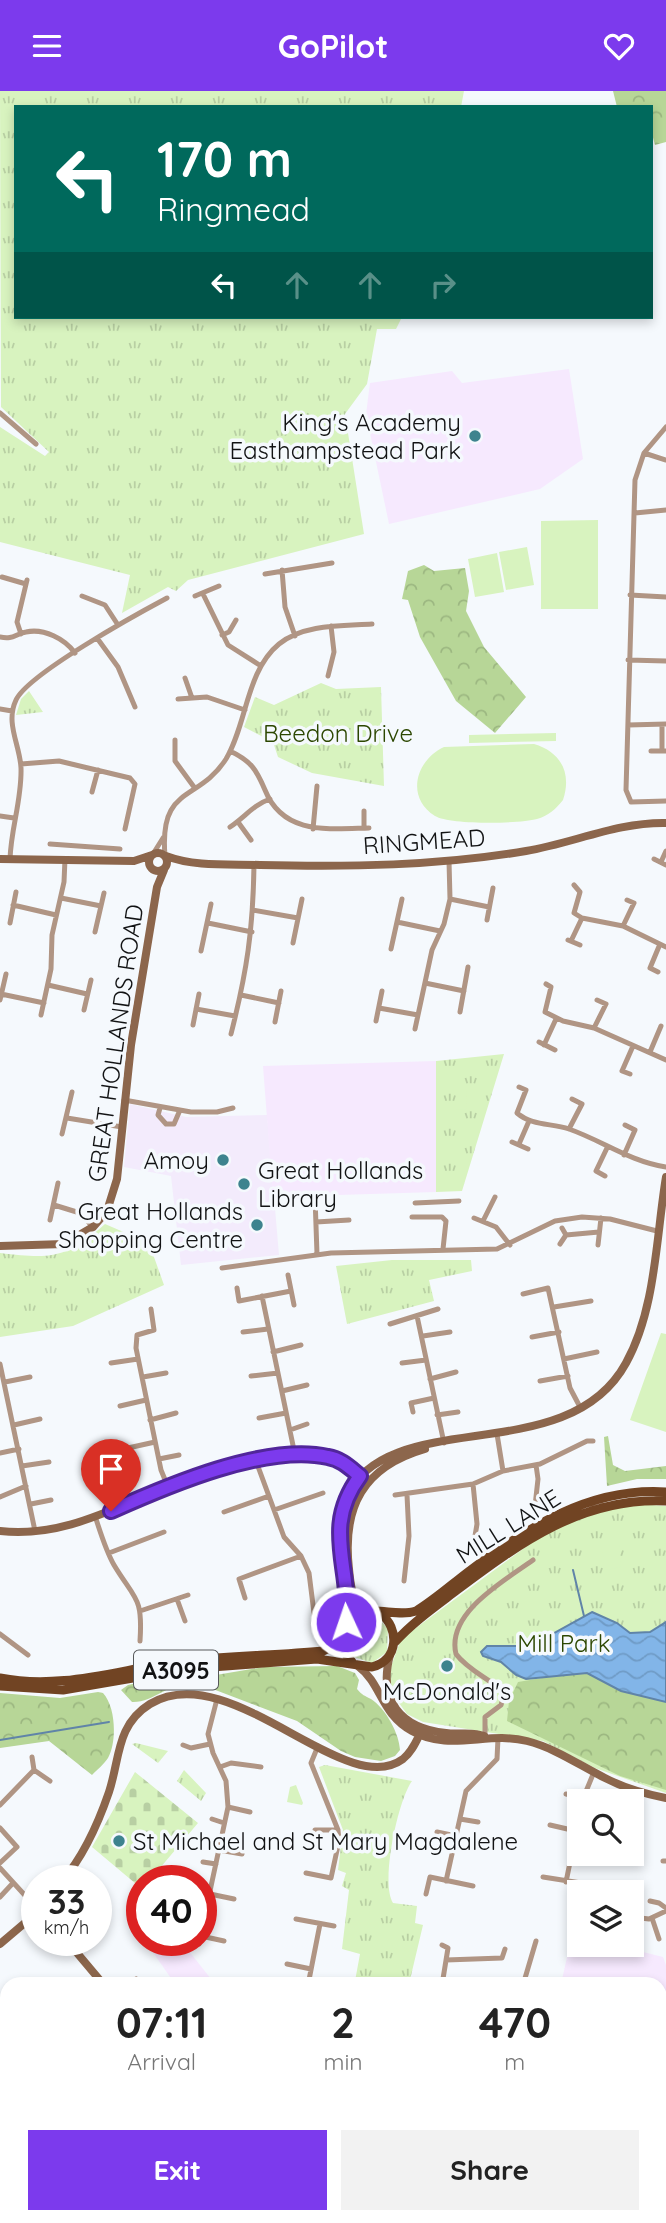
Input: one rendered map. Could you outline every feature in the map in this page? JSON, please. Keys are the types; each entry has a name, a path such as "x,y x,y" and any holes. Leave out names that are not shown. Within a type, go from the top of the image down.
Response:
{"main road":[{"name":"MILL LANE","path":"367,1612 401,1614 422,1607 510,1541 570,1508 619,1494 666,1492"},
{"name":"MILL LANE","path":"395,1642 481,1573 548,1528 603,1506 624,1502 666,1501"},
{"name":"A3095","path":"0,1678 35,1683 73,1681 178,1662 323,1651 343,1633 353,1618 367,1612"},
{"path":"379,1613 392,1626 395,1642 390,1655"},
{"path":"343,1633 342,1648 355,1665"},
{"name":"A3095","path":"0,1686 62,1690 200,1667 317,1659 355,1665 378,1665 390,1655"}],"street":[{"path":"0,413 36,444"},
{"path":"666,427 644,453 635,480 628,660 627,799 666,801"},
{"path":"644,453 666,460"},
{"path":"635,513 666,510"},
{"path":"265,574 332,563"},
{"path":"282,570 286,588 285,607 295,636"},
{"path":"2,577 26,582 17,622 21,634"},
{"path":"195,596 219,586"},
{"path":"10,859 14,818 21,788 21,764 12,711 21,691 97,638 164,599 158,594"},
{"path":"203,594 222,635 237,654 261,666"},
{"path":"630,595 666,597"},
{"path":"82,596 105,605 118,625"},
{"path":"222,635 229,632 236,620"},
{"path":"165,856 163,838 168,815 174,804 216,771 230,751 261,666 280,643 295,636 331,627 372,624"},
{"path":"328,676 326,666 334,652 331,627"},
{"path":"0,636 16,638 30,631 58,637 75,653"},
{"path":"97,638 118,667 135,707"},
{"path":"628,660 666,661"},
{"path":"185,678 192,698"},
{"path":"178,699 207,697 245,710"},
{"path":"0,709 12,711"},
{"path":"628,725 664,724 664,751 651,751"},
{"path":"175,740 175,761 194,787"},
{"path":"230,751 248,759 258,770 270,799 287,819 313,829 366,828 364,811"},
{"path":"21,764 48,760 130,778 135,784 125,829"},
{"path":"92,792 98,770"},
{"path":"313,829 317,786"},
{"path":"230,827 253,805 270,799"},
{"path":"0,815 14,818"},
{"path":"238,822 251,840"},
{"name":"RINGMEAD","path":"153,854 182,862 254,865 449,861 527,851 615,827 666,823"},
{"path":"0,859 134,861 153,854 163,838"},
{"path":"50,844 120,849"},
{"path":"80,860 82,846"},
{"path":"660,862 666,851"},
{"name":"GREAT HOLLANDS ROAD","path":"153,854 149,860 157,887"},
{"name":"GREAT HOLLANDS ROAD","path":"0,1246 64,1244 93,1227 107,1211 116,1187 124,1100 157,887 164,869 165,856"},
{"path":"41,1015 48,985 65,859"},
{"path":"134,861 151,869 164,869"},
{"path":"415,1030 432,950 450,899 449,861"},
{"name":"RINGMEAD","path":"164,869 182,862"},
{"path":"231,1034 252,932 254,865"},
{"path":"574,885 580,892 574,913 582,918 623,926 663,946 650,968 658,972"},
{"path":"486,920 494,888"},
{"path":"10,923 16,892"},
{"path":"95,932 104,893"},
{"path":"61,898 101,906"},
{"path":"293,943 302,899"},
{"path":"391,949 402,899"},
{"path":"450,899 489,907"},
{"path":"623,926 634,903 627,900"},
{"path":"201,951 211,904"},
{"path":"13,905 56,915"},
{"path":"253,910 298,918"},
{"path":"580,945 569,940 582,918"},
{"path":"397,922 440,931"},
{"path":"208,923 252,932"},
{"path":"460,1012 468,967"},
{"path":"6,974 1,997 44,1003"},
{"path":"84,1010 91,980"},
{"path":"425,983 464,991"},
{"path":"546,984 551,987 551,993 545,1012 556,1019 594,1027 666,1060"},
{"path":"48,985 88,994"},
{"path":"275,1023 281,991"},
{"path":"376,1021 382,991"},
{"path":"193,1025 199,994"},
{"path":"241,995 279,1003"},
{"path":"594,1027 606,1004 597,1000"},
{"path":"379,1008 418,1016"},
{"path":"196,1009 235,1016"},
{"path":"555,1050 541,1043 556,1019"},
{"path":"650,1052 661,1026"},
{"path":"630,1075 622,1071 633,1046"},
{"path":"519,1087 526,1090 517,1113 529,1121 569,1129 640,1163 666,1167"},
{"path":"62,1134 72,1092"},
{"path":"569,1129 582,1104 572,1099"},
{"path":"124,1100 180,1110 217,1112 233,1108"},
{"path":"160,1108 158,1115 166,1124 174,1123 180,1110"},
{"path":"67,1118 122,1127"},
{"path":"528,1149 515,1143 529,1121"},
{"path":"624,1155 635,1130 625,1125"},
{"path":"605,1176 596,1171 607,1148"},
{"path":"343,1633 346,1610 339,1552 339,1522 346,1497 360,1476 390,1454 414,1446 497,1434 541,1423 580,1408 596,1398 614,1380 633,1348 646,1300 666,1177"},
{"path":"50,1220 58,1183"},
{"path":"315,1197 317,1254"},
{"path":"483,1221 496,1197"},
{"path":"442,1217 447,1201"},
{"path":"415,1203 459,1201"},
{"path":"54,1205 80,1213 93,1227"},
{"path":"412,1217 442,1217 446,1221 443,1249"},
{"path":"474,1218 496,1227 510,1245"},
{"path":"222,1268 317,1254 485,1250 510,1245 555,1221 601,1218 657,1231"},
{"path":"598,1245 601,1218"},
{"path":"316,1222 349,1220"},
{"path":"562,1228 566,1235"},
{"path":"566,1235 599,1232"},
{"path":"560,1244 566,1235"},
{"path":"288,1275 294,1305"},
{"path":"237,1288 239,1301 291,1291"},
{"path":"523,1294 548,1288 568,1376 580,1408"},
{"path":"262,1296 295,1455"},
{"path":"554,1307 591,1301"},
{"path":"151,1309 155,1327 154,1330 137,1335 138,1359 155,1443 168,1487"},
{"path":"390,1324 438,1309"},
{"path":"417,1316 444,1443"},
{"path":"243,1332 268,1329"},
{"path":"423,1336 450,1332"},
{"path":"532,1337 559,1332"},
{"path":"273,1352 301,1345"},
{"path":"564,1359 597,1352"},
{"path":"111,1363 138,1359"},
{"path":"402,1363 426,1360"},
{"path":"0,1364 35,1532"},
{"path":"143,1377 166,1373"},
{"path":"251,1375 278,1373"},
{"path":"430,1379 456,1373"},
{"path":"540,1381 568,1376"},
{"path":"5,1382 30,1377"},
{"path":"282,1391 306,1385"},
{"path":"413,1412 411,1403 434,1398"},
{"path":"120,1405 146,1400"},
{"path":"0,1406 9,1405"},
{"path":"437,1415 458,1412"},
{"path":"150,1420 176,1413"},
{"path":"259,1418 286,1413"},
{"path":"14,1425 40,1419"},
{"path":"290,1430 307,1424"},
{"path":"497,1434 503,1471"},
{"path":"395,1495 473,1484 503,1471 536,1465 587,1441 593,1441"},
{"path":"128,1448 155,1443"},
{"path":"367,1612 352,1594 347,1538 351,1510 368,1483 395,1461 444,1443"},
{"path":"0,1453 19,1449"},
{"path":"159,1459 179,1455"},
{"path":"0,1531 35,1532 96,1519 168,1487 256,1461 295,1455 329,1457 368,1483"},
{"path":"256,1461 284,1537 301,1556 309,1573 315,1621"},
{"path":"22,1466 49,1462"},
{"path":"535,1506 538,1479 536,1465"},
{"path":"473,1484 477,1524 473,1548"},
{"path":"0,1497 26,1486"},
{"path":"274,1510 323,1493"},
{"path":"404,1581 409,1535 407,1495"},
{"path":"224,1512 269,1496"},
{"path":"31,1504 51,1500"},
{"path":"96,1519 109,1553 134,1591 140,1611 140,1641"},
{"path":"109,1553 164,1532"},
{"path":"231,1582 301,1556"},
{"path":"484,1736 485,1717 501,1705 504,1695 500,1689 472,1672 460,1660 454,1646 457,1629 477,1604 533,1560"},
{"path":"239,1580 246,1598"},
{"path":"140,1611 188,1595"},
{"path":"177,1599 186,1621"},
{"path":"0,1635 28,1655"},
{"path":"390,1655 385,1675 388,1695 421,1732"},
{"path":"355,1665 368,1675 391,1714 421,1732 450,1741 498,1736 537,1744 622,1786 666,1798"},
{"path":"74,1865 102,1812 119,1741 127,1726 150,1704 169,1696 190,1694 217,1699 271,1721 358,1765 377,1767 402,1759 421,1732"},
{"path":"203,1862 216,1864 228,1807 226,1781 210,1744 209,1722 217,1699"},
{"path":"446,1881 466,1791 497,1759 498,1736"},
{"path":"183,1745 191,1748 210,1744"},
{"path":"306,1873 331,1878 339,1841 338,1830 312,1763 318,1747"},
{"path":"32,1757 34,1770 50,1781"},
{"path":"220,1767 232,1763 261,1767"},
{"path":"0,1805 34,1770"},
{"path":"586,1789 594,1772"},
{"path":"228,1807 250,1812"},
{"path":"212,1819 224,1823"},
{"path":"460,1819 478,1822"},
{"path":"550,1825 567,1829"},
{"path":"0,1828 17,1847 0,1866 21,1890"},
{"path":"315,1830 327,1833 338,1830"},
{"path":"437,1832 456,1836"},
{"path":"219,1850 242,1854"},
{"path":"542,1877 566,1882 571,1866"},
{"path":"426,1894 430,1877 473,1886"},
{"path":"0,1897 13,1883"},
{"path":"217,1895 234,1899"},
{"path":"644,1918 652,1918 666,1910 659,1903 650,1901"},
{"path":"652,1918 659,1939"},
{"path":"296,1919 334,1926"},
{"path":"309,1977 320,1924"},
{"path":"0,1944 21,1928"},
{"path":"217,1939 224,1941"},
{"path":"525,1977 536,1941"},
{"path":"442,1945 448,1948 443,1977"},
{"path":"446,1960 502,1958 505,1949"},
{"path":"80,1956 97,1977"},
{"path":"287,1964 311,1969"}],"shaded area":[{"name":"King's Academy Easthampstead Park","path":"569,369 583,459 540,489 389,524 366,414 370,383 452,371 462,383"},
{"path":"436,1061 436,1192 273,1197 263,1066"},
{"path":"130,1104 186,1117 267,1115 279,1255 181,1265 171,1176 124,1167"},
{"path":"644,1952 663,1957 666,1977 563,1977 567,1957 644,1957"},
{"path":"155,1956 193,1956 209,1977 170,1977"}],"green space":[{"path":"0,91 464,91 461,105 14,105 14,319 401,319 396,329 377,329 367,384 345,414 364,534 188,580 176,591 168,587 122,613 130,575 0,542 0,427 45,456 49,452 1,407"},
{"path":"613,91 666,91 666,142 655,145 653,105 616,105"},
{"path":"598,520 598,609 541,609 541,521"},
{"path":"527,547 534,585 506,590 499,552"},
{"path":"497,553 504,592 475,597 468,559"},
{"path":"424,565 434,571 465,568 469,591 466,611 484,647 526,697 495,733 456,701 420,637 408,600 402,599 408,571"},
{"name":"Beedon Drive","path":"321,683 336,689 381,687 384,786 312,773 278,757 273,742 244,727 255,697 274,705"},
{"path":"29,691 43,712 16,715 21,699"},
{"path":"556,733 556,741 469,743 469,735"},
{"path":"534,744 551,752 565,773 563,800 545,816 516,822 455,821 435,816 420,799 417,789 421,770 434,753 444,747"},
{"path":"504,1054 462,1191 436,1192 436,1061"},
{"path":"456,1091 467,1091 466,1109 456,1110"},
{"path":"105,1224 149,1243 164,1285 73,1326 0,1337 0,1253 33,1256 57,1254 79,1244"},
{"path":"392,1260 471,1260 472,1271 429,1280 434,1301 347,1324 336,1266"},
{"path":"661,1333 666,1334 666,1432 630,1420"},
{"path":"608,1436 613,1465 625,1471 666,1466 666,1479 637,1479 607,1486 604,1437"},
{"name":"Mill Park","path":"638,1504 666,1506 666,1793 595,1768 543,1741 423,1722 407,1714 391,1692 389,1672 401,1639 542,1535 595,1512"},
{"path":"601,1546 619,1546 621,1567 606,1570"},
{"path":"368,1616 379,1619 388,1629 387,1652 372,1663 351,1656 345,1640 354,1622"},
{"path":"337,1666 355,1673 359,1680 357,1689 377,1703 387,1715 399,1743 400,1750 395,1756 381,1761 355,1757 341,1751 297,1721 197,1683 180,1684 148,1699 132,1702 121,1690 128,1685 176,1674 210,1676 264,1667"},
{"path":"587,1673 611,1686 666,1702 666,1790 620,1776 507,1721 509,1701 518,1682"},
{"path":"0,1693 60,1698 103,1693 111,1707 114,1734 108,1758 92,1775 49,1741 0,1748"},
{"path":"132,1744 168,1751 158,1763"},
{"path":"325,1765 412,1781 396,1823 389,1878 393,1903 417,1906 415,1923 423,1925 411,1977 356,1977 360,1954 342,1949 349,1890 342,1886 346,1873 338,1870 343,1830 319,1767"},
{"path":"184,1770 206,1793 201,1801 177,1781"},
{"path":"135,1772 198,1823 163,1865 126,1865 126,1876 92,1847"},
{"path":"296,1785 302,1805 287,1802 290,1787"}],"water":[{"path":"592,1612 617,1623 630,1633 650,1632 666,1622 666,1702 621,1691 587,1673 526,1679 516,1675 501,1662 483,1656 481,1652 487,1646 520,1646 545,1638"}],"waterway":[{"path":"573,1570 584,1616"},
{"path":"0,1740 109,1722"}],"place":[{"name":"King's Academy Easthampstead Park","path":"475,436"},
{"name":"Amoy","path":"223,1160"},
{"name":"Great Hollands Library","path":"244,1184"},
{"name":"Great Hollands Shopping Centre","path":"257,1225"},
{"name":"McDonald's","path":"447,1666"},
{"name":"St Michael and St Mary Magdalene","path":"119,1841"}],"route":[{"path":"111,1511 168,1487 232,1466 309,1454 337,1460 360,1476 346,1497 339,1522 346,1622"}]}
